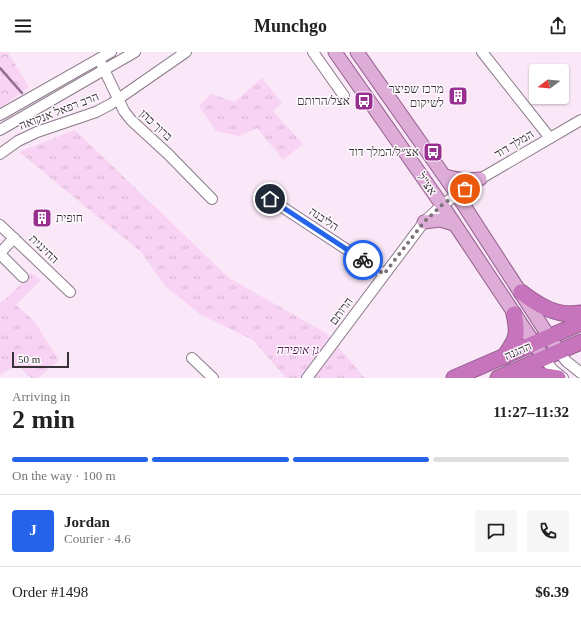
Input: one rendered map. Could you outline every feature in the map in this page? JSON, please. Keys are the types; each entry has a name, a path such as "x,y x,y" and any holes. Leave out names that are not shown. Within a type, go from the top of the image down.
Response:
{"highway":[{"path":"520,292 538,304 556,312 574,314 581,313"},
{"path":"504,357 516,335 517,326 514,314"},
{"name":"ההגנה","path":"454,378 581,323"},
{"name":"ההגנה","path":"498,378 581,342"},
{"path":"524,378 539,375 558,378"}],"main road":[{"name":"אצ\"ל","path":"335,52 442,205 544,358"},
{"name":"אצ\"ל","path":"357,52 445,176 559,352"},
{"path":"445,176 460,181 480,179"},
{"path":"424,222 440,220 454,224"}],"street":[{"name":"הרב רפאל אנקואה","path":"0,115 111,52"},
{"name":"הרב רפאל אנקואה","path":"0,130 135,52"},
{"name":"הרב רפאל אנקואה","path":"0,154 18,141 37,132 96,112 118,100 186,52"},
{"path":"313,52 344,96"},
{"path":"482,52 550,138"},
{"name":"ברוך כהן","path":"100,59 118,100 131,120 168,154 212,199"},
{"name":"המלך דוד","path":"442,205 480,179 581,120"},
{"name":"הליבנה","path":"270,199 384,274"},
{"name":"הרותם","path":"307,378 424,222 442,205"},
{"name":"החיננית","path":"0,225 70,292"},
{"path":"14,238 0,253 23,277"},
{"path":"559,352 566,362 581,373"},
{"path":"192,358 213,378"},
{"path":"544,358 553,370 563,378"}],"green space":[{"path":"0,52 8,52 29,87 0,108"},
{"path":"262,78 282,103 273,111 303,144 283,160 257,128 240,136 216,131 199,106 211,94 235,102"},
{"name":"גן אופירה","path":"75,130 229,278 326,333 365,378 286,378 253,340 201,315 165,286 141,252 19,152"},
{"path":"31,273 41,280 16,305 33,320 59,360 38,378 31,378 17,365 0,375 0,303 8,297"}],"waterway":[{"path":"0,68 22,93"}],"way so far":[{"path":"363,260 384,274 424,222 442,205 465,189"}],"place":[{"name":"מרכז שפיצר לשיקום","path":"458,96"},
{"name":"אצל/הרותם","path":"364,101"},
{"name":"אצ״ל/המלך דוד","path":"433,152"},
{"name":"חופית","path":"42,218"}],"route":[{"path":"270,199 363,260"}]}
